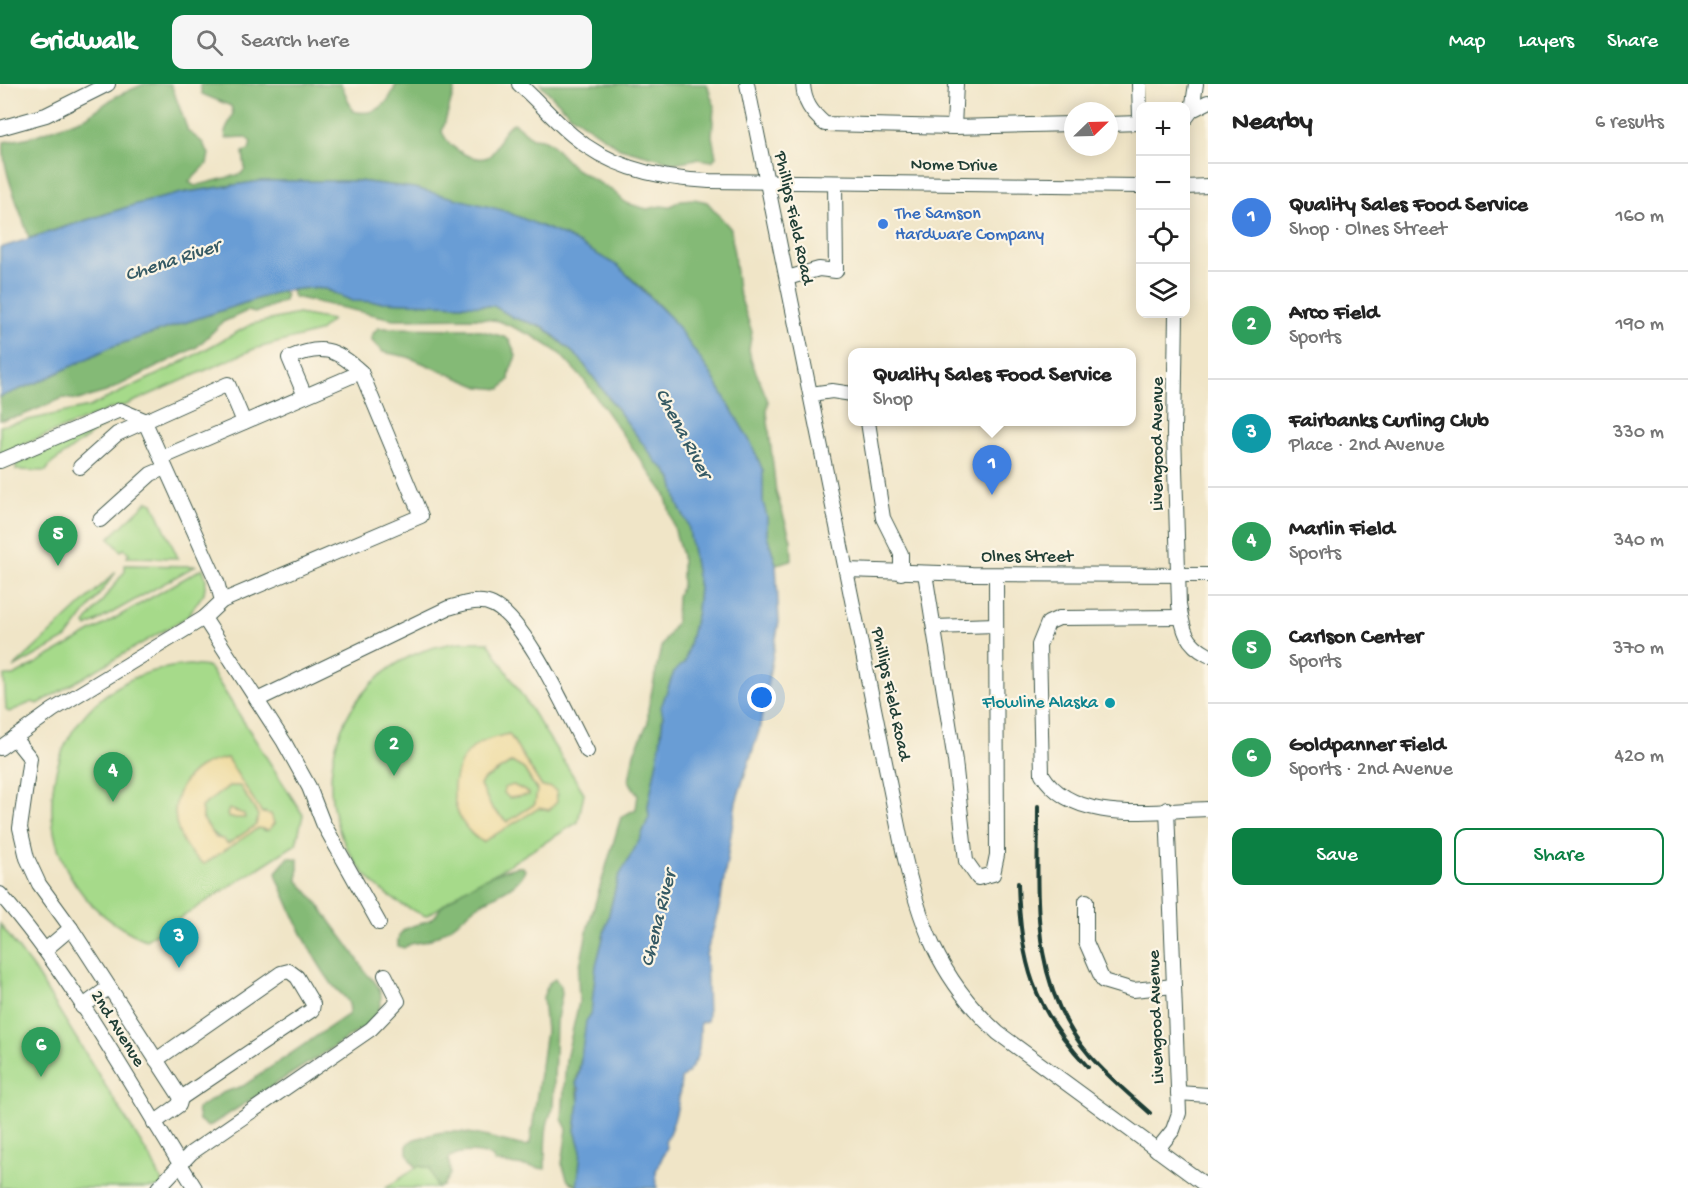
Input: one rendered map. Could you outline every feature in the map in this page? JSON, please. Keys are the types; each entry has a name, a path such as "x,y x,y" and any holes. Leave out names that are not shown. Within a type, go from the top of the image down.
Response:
{"street":[{"path":"0,128 46,115 108,84"},
{"name":"Nome Drive","path":"519,84 573,136 609,160 627,167 685,180 1136,186"},
{"name":"Phillips Field Road","path":"747,84 913,896 935,953 962,995 998,1033 1208,1187"},
{"path":"803,84 804,98 813,114 825,124 954,127 1064,124"},
{"path":"954,127 956,84"},
{"path":"1140,84 1140,102"},
{"path":"1190,110 1196,84"},
{"path":"1190,113 1208,102"},
{"path":"1118,124 1136,123"},
{"path":"787,278 819,269 836,271 835,183"},
{"path":"1190,187 1208,186"},
{"name":"Livengood Avenue","path":"1176,318 1174,433 1177,575 1184,629 1195,648 1208,655"},
{"path":"0,748 53,710 204,618 222,601 422,516 361,372 346,357 331,351 310,350 289,358 305,396"},
{"path":"100,520 163,463 244,422 361,372"},
{"path":"80,467 117,434 228,384 244,422"},
{"path":"811,394 848,394"},
{"path":"0,461 120,410 144,420 217,582 222,601"},
{"path":"869,426 883,518 901,554 901,573"},
{"name":"Olnes Street","path":"846,570 901,573 1208,575"},
{"path":"925,573 956,761 966,861 978,878 993,874 997,855 996,574"},
{"path":"257,700 448,608 472,601 492,604 509,615 526,639 587,751"},
{"path":"1181,617 1059,618 1048,623 1039,645 1042,774 1051,788 1068,801 1101,810 1208,809"},
{"path":"204,618 304,778 323,823 379,923"},
{"path":"933,627 996,625"},
{"path":"14,738 30,758 20,828 27,858 39,884 71,928 181,1098"},
{"name":"Livengood Avenue","path":"1157,1150 1173,1130 1179,1113 1167,810"},
{"name":"2nd Avenue","path":"0,894 45,950 195,1188"},
{"path":"1086,901 1086,942 1103,981 1133,990 1174,986"},
{"path":"45,950 71,928"},
{"path":"154,1123 179,1105 181,1098 312,1010 314,1004 297,977 288,971 281,973 156,1060"},
{"path":"158,1188 199,1146 371,1029 398,1001 385,975"},
{"path":"82,1007 108,988"},
{"path":"1178,1093 1208,1095"}],"green space":[{"path":"144,84 171,84 188,131 202,142 209,154 207,164 189,182 195,186 241,174 245,169 243,152 249,150 251,142 245,137 226,138 225,132 233,113 231,106 202,94 200,84 341,84 353,111 368,112 380,108 385,103 396,84 456,84 442,132 452,146 466,155 486,158 492,154 502,134 514,123 532,138 550,143 574,168 613,191 626,203 647,209 669,207 681,200 694,199 707,202 731,229 738,290 752,332 749,349 751,360 768,401 767,412 776,492 791,540 792,560 776,564 767,535 767,517 763,503 763,471 751,443 711,375 671,318 643,289 618,266 565,236 414,188 358,181 261,181 186,192 137,204 29,238 8,176 4,142 31,137 86,117 115,97"},
{"path":"540,84 707,84 714,106 712,136 716,157 712,161 696,159 675,163 620,148 571,115"},
{"path":"325,289 352,301 494,306 514,318 543,327 580,359 657,463 665,469 672,479 678,505 688,524 699,588 697,611 685,662 674,672 664,699 660,745 648,806 649,817 640,839 618,878 596,966 591,1014 576,1081 579,1103 575,1130 581,1151 578,1186 568,1181 562,1164 567,1129 562,1119 566,1059 579,1002 578,975 588,927 621,817 636,809 638,795 629,781 634,753 648,722 648,709 661,647 676,622 677,596 682,586 682,556 665,494 584,380 559,353 533,336 499,321 477,318 393,319 294,297 291,290"},
{"path":"281,291 286,294 284,301 255,313 247,311 223,322 197,347 106,392 78,400 63,398 21,416 0,420 0,397 41,381 111,347"},
{"path":"298,314 332,320 318,332 254,349 126,405 110,409 0,454 0,426 89,407 171,368 252,324"},
{"path":"378,328 474,329 505,337 510,341 516,356 509,380 501,389 480,387 408,357 383,352 372,341 372,335"},
{"path":"126,413 103,426 51,464 46,471 16,470 16,464 44,452 65,438"},
{"path":"148,501 153,503 178,558 127,557 129,553 124,549 121,551 109,538"},
{"path":"125,565 195,566 87,627 85,624 125,571"},
{"path":"203,568 206,580 204,593 187,617 38,704 32,702 9,712 6,710 4,676 14,676"},
{"path":"116,572 67,638 13,668"},
{"path":"462,642 488,642 584,793 578,822 426,916 380,889 349,852 334,809 332,764 345,721 371,684 410,656","holes":["509,734 542,787 553,789 558,795 541,809 476,838 461,818 458,793 461,769 469,752 485,742"]},
{"path":"190,665 209,667 303,815 296,844 146,940 99,912 69,873 54,829 54,784 68,740 96,703 136,677","holes":["226,758 262,813 265,812 274,823 266,831 259,828 199,861 186,846 178,830 175,814 177,799 183,786 193,774"]},
{"path":"512,762 524,769 537,791 536,804 507,822 492,808 480,785 483,780"},
{"path":"229,786 240,786 259,815 257,825 228,844 206,825 201,807"},
{"path":"289,857 298,859 298,881 317,902 379,988 380,1006 368,1025 208,1127 199,1120 197,1109 222,1093 243,1086 349,1014 347,1001 332,984 308,946 277,877 276,872"},
{"path":"516,867 523,867 525,870 510,888 480,904 453,926 429,940 410,944 404,948 398,946 398,939 405,929 434,917 442,906 477,882"},
{"path":"0,924 34,970 152,1161 165,1188 0,1188"},
{"path":"555,979 561,986 562,994 556,1023 553,1109 546,1130 545,1169 495,1162 487,1155 464,1153 449,1158 450,1174 443,1186 437,1188 430,1168 419,1166 416,1168 407,1153 407,1146 413,1140 439,1133 463,1132 525,1146 530,1144 546,1031 543,997 549,983"},
{"path":"419,1166 430,1168 437,1188 386,1188"}],"sand":[{"path":"509,734 542,787 550,787 556,791 557,802 549,810 539,808 483,842 463,823 454,797 454,783 464,757 474,747 486,740","holes":["512,762 524,769 537,790 535,804 507,822 492,808 480,785 483,780"]},
{"path":"227,758 262,813 271,814 274,823 269,830 258,828 204,864 193,855 178,830 175,816 176,802 180,789 188,777 203,765","holes":["229,786 240,786 258,815 256,825 228,844 223,839 216,838 203,819 201,807"]},
{"path":"513,785 529,795 509,798 504,793 504,788"},
{"path":"229,809 244,814 245,818 229,818 227,815"}],"water":[{"name":"Chena River","path":"261,181 358,181 414,188 502,210 565,236 618,266 671,318 711,374 751,443 763,471 763,502 767,517 767,535 776,564 779,622 759,731 736,802 720,905 706,955 707,1021 700,1023 696,1060 681,1079 676,1112 665,1142 667,1147 656,1171 657,1188 577,1188 581,1151 575,1130 579,1102 579,1088 576,1085 586,1021 591,1014 596,966 618,878 640,839 649,817 648,806 660,745 663,716 661,707 674,672 685,662 697,611 699,588 688,524 678,505 672,479 657,463 580,359 544,327 514,318 494,306 352,301 326,289 309,288 281,291 111,347 41,381 0,397 0,248 137,204 182,193"}],"railway":[{"path":"1038,806 1038,905 1046,968 1056,999 1070,1028 1090,1056 1150,1113"},
{"path":"1018,883 1022,937 1033,983 1054,1025 1088,1067"}],"place":[{"name":"The Samson Hardware Company","path":"883,224"},
{"name":"Quality Sales Food Service","path":"992,495"},
{"name":"Carlson Center","path":"58,566"},
{"name":"Flowline Alaska","path":"1110,703"},
{"name":"Arco Field","path":"394,776"},
{"name":"Marlin Field","path":"113,802"},
{"name":"Fairbanks Curling Club","path":"179,968"},
{"name":"Goldpanner Field","path":"41,1077"}]}
